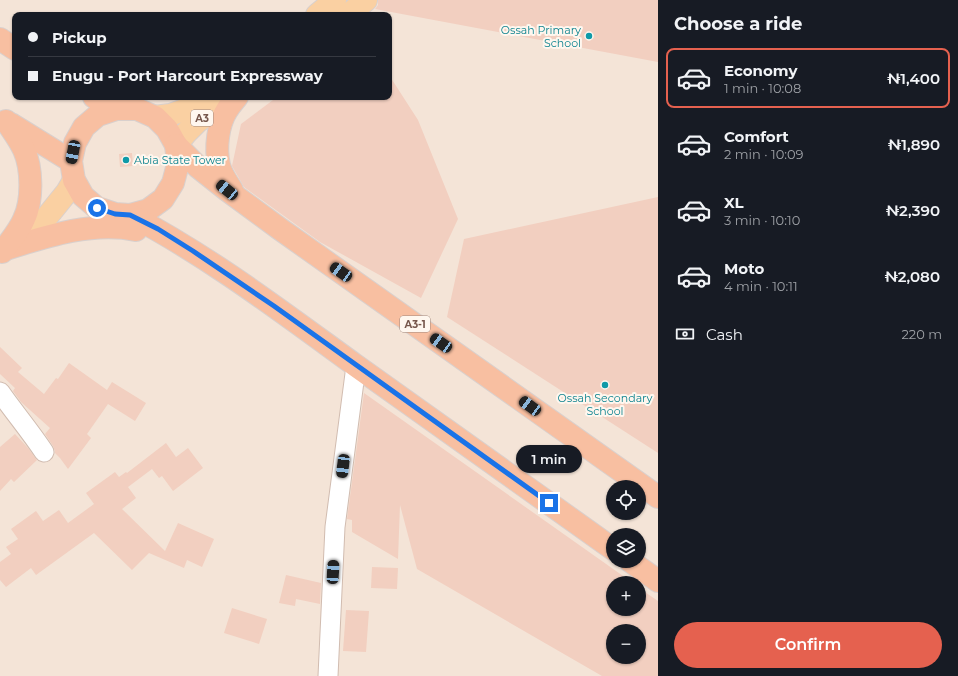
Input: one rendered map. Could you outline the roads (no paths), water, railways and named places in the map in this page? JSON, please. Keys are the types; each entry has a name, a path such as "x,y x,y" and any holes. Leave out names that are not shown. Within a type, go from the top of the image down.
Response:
{"highway":[{"path":"0,39 12,46"},
{"name":"A3-1","path":"100,100 116,109"},
{"path":"235,100 227,110 221,123 218,134 218,148 219,164 225,180 239,199"},
{"name":"A3-1","path":"176,145 178,164 173,183 163,199 148,210 130,215 115,214 97,208 83,196 73,170 75,143 84,127 98,115 116,109 137,109 155,117 167,129 176,145 198,167 239,199 658,497"},
{"path":"3,118 73,170"},
{"path":"2,251 17,232 25,218 30,190 28,166 24,151 17,137 3,118"},
{"name":"A3-1","path":"130,215 158,229 193,251 274,306 606,544"},
{"path":"2,251 48,236 74,230 126,228 151,234 205,259"},
{"path":"640,568 658,581"}],"main road":[{"path":"321,12 335,0"},
{"path":"352,12 366,0"},
{"name":"A3","path":"155,117 170,115 187,109 202,100"},
{"name":"A3","path":"176,145 198,121 229,100"},
{"path":"2,251 46,218 63,198 73,170"},
{"path":"46,218 76,207 86,206 97,208"}],"street":[{"path":"328,676 335,527 356,366"},
{"path":"0,392 44,452"}],"place":[{"name":"Ossah Primary School","path":"589,36"},
{"name":"Abia State Tower","path":"126,160"},
{"name":"Ossah Secondary School","path":"605,385"}]}
